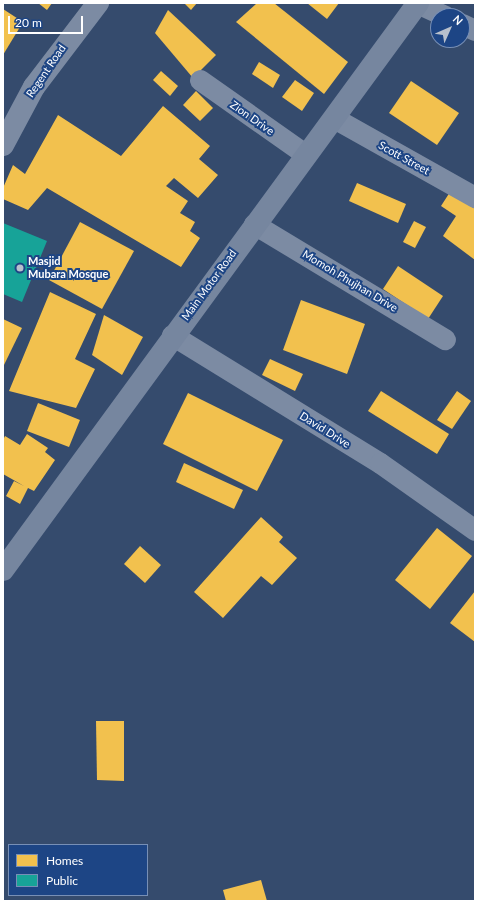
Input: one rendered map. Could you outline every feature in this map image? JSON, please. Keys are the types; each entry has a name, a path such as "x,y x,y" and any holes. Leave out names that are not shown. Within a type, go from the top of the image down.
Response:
{"main road":[{"name":"Main Motor Road","path":"3,570 172,335 305,154 334,118 417,3"}],"street":[{"name":"Regent Road","path":"3,145 34,87 98,3"},
{"path":"417,3 430,9"},
{"name":"Zion Drive","path":"200,80 305,154"},
{"name":"Scott Street","path":"334,118 475,197"},
{"name":"Momoh Phujhan Drive","path":"254,224 445,339"},
{"name":"David Drive","path":"172,335 380,463 475,530"}],"building: Homes":[{"path":"38,3 52,3 47,10"},
{"path":"184,3 197,3 191,10"},
{"path":"257,3 274,3 348,62 324,94 236,22"},
{"path":"307,3 339,3 327,19"},
{"path":"3,9 23,22 3,55"},
{"path":"168,10 216,55 193,78 155,33"},
{"path":"259,62 280,75 273,88 252,74"},
{"path":"161,71 178,86 170,96 153,80"},
{"path":"295,80 314,93 302,111 282,97"},
{"path":"411,81 459,113 437,145 389,113"},
{"path":"196,91 213,108 200,121 183,105"},
{"path":"163,106 210,146 199,159 218,175 198,198 174,178 166,186 188,201 180,213 195,222 190,231 200,238 181,267 47,188 28,210 3,199 3,188 13,165 25,174 58,115 121,156"},
{"path":"357,183 406,204 398,223 349,201"},
{"path":"450,192 475,209 475,260 443,236 456,216 441,206"},
{"path":"414,221 426,227 415,248 403,242"},
{"path":"80,222 134,251 102,309 49,280"},
{"path":"398,266 443,296 428,319 383,289"},
{"path":"50,292 96,314 75,359 95,369 76,408 9,391"},
{"path":"301,300 365,324 347,374 283,350"},
{"path":"104,315 143,337 122,375 92,355"},
{"path":"3,319 22,328 3,367"},
{"path":"270,359 303,374 295,391 262,375"},
{"path":"381,391 449,434 437,454 368,411"},
{"path":"457,391 471,401 452,429 437,420"},
{"path":"188,393 283,440 257,491 163,444"},
{"path":"38,403 80,420 69,447 27,431"},
{"path":"27,434 48,448 45,452 55,460 34,491 28,488 20,504 6,496 14,481 24,486 3,474 3,440 5,436 20,445"},
{"path":"184,463 243,490 234,509 176,482"},
{"path":"261,517 283,537 279,542 297,558 272,585 261,576 223,618 194,592"},
{"path":"437,528 472,556 430,609 395,580"},
{"path":"140,546 161,565 145,583 124,564"},
{"path":"475,591 475,642 450,623"},
{"path":"96,721 124,721 124,781 97,780"},
{"path":"261,880 267,901 226,901 223,890"}],"building: Public":[{"name":"Masjid Mubara Mosque","path":"3,223 47,241 22,302 3,294"}],"place":[{"name":"Masjid Mubara Mosque","path":"20,268"}]}
